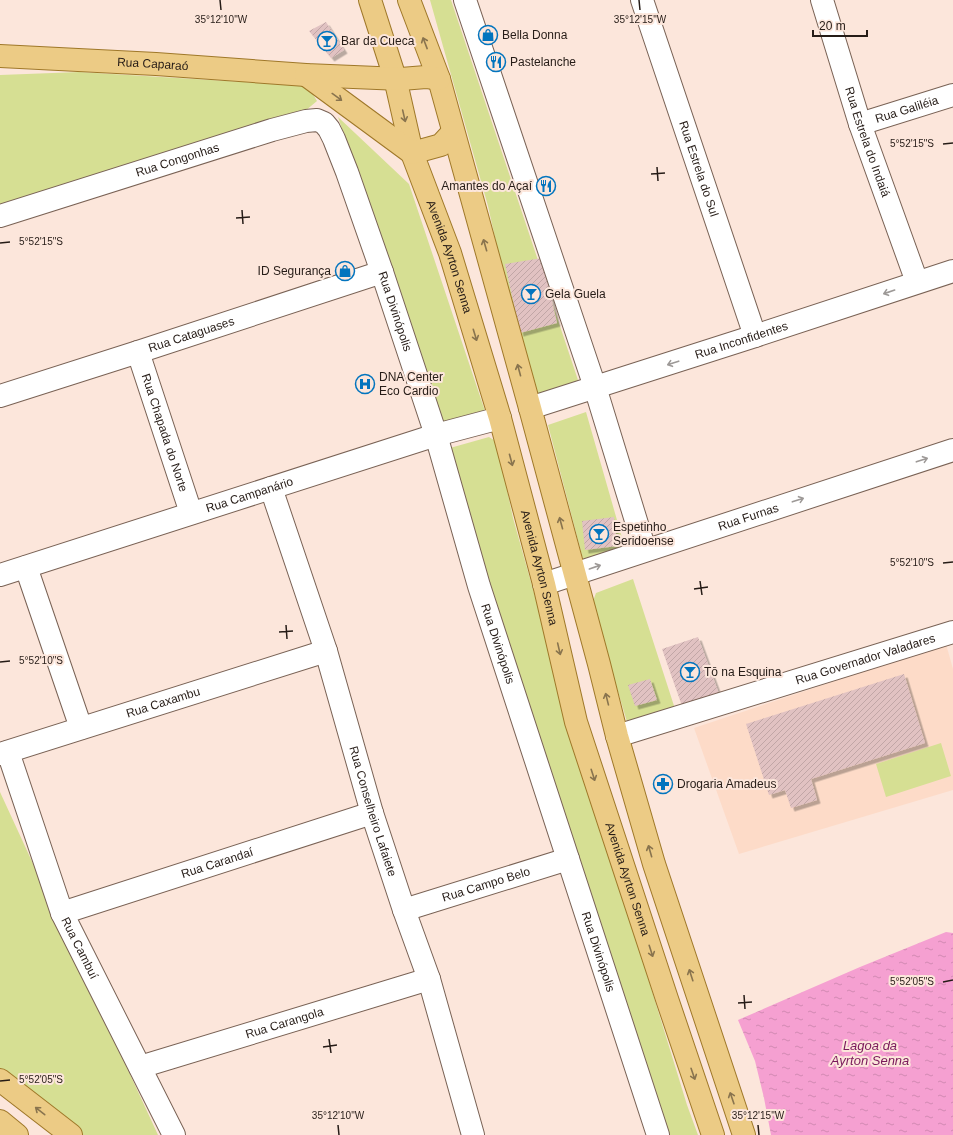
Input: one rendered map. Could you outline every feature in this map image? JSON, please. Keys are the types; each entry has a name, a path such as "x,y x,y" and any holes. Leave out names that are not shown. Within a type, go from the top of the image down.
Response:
{"main road":[{"name":"Avenida Ayrton Senna","path":"370,0 395,78 412,153 450,253 500,418 544,584 576,722 713,1135"},
{"path":"409,0 438,79 530,408 617,736 654,864 744,1135"},
{"name":"Rua Caparaó","path":"0,56 156,64 306,75 395,78 426,77 438,79"},
{"path":"306,75 412,153 441,145 453,132"},
{"path":"0,1080 71,1135"},
{"path":"0,1121 17,1135"}],"street":[{"name":"Rua Estrela do Sul","path":"642,0 756,336"},
{"name":"Rua Estrela do Indaiá","path":"822,0 860,124 916,282"},
{"path":"467,1 595,387 645,550"},
{"name":"Rua Galiléia","path":"860,124 953,95"},
{"name":"Rua Congonhas","path":"0,216 272,130 306,121 317,120 324,123 329,129 339,152"},
{"name":"Rua Divinópolis","path":"339,152 382,272 436,435 479,586 658,1135"},
{"name":"Rua Inconfidentes","path":"530,408 953,271"},
{"name":"Rua Cataguases","path":"0,396 382,272"},
{"name":"Rua Chapada do Norte","path":"138,352 191,513"},
{"name":"Rua Campanário","path":"0,575 436,435 500,418"},
{"name":"Rua Furnas","path":"544,584 953,450"},
{"name":"Rua Conselheiro Lafaiete","path":"271,488 326,650 372,812 404,910 429,979 473,1135"},
{"path":"26,567 81,728"},
{"name":"Rua Governador Valadares","path":"617,736 953,632"},
{"name":"Rua Caxambu","path":"4,753 326,650"},
{"name":"Rua Cambuí","path":"4,753 62,913 174,1135"},
{"name":"Rua Carandaí","path":"62,913 372,812"},
{"name":"Rua Campo Belo","path":"404,910 568,859"},
{"name":"Rua Carangola","path":"140,1067 429,979"}],"shaded area":[{"path":"946,644 953,669 953,790 739,854 694,728"}],"green space":[{"path":"430,0 451,0 580,386 531,400 488,206"},
{"path":"79,72 308,86 317,101 305,111 0,208 0,75"},
{"path":"338,117 409,184 486,414 442,424"},
{"path":"586,412 627,555 585,567 548,425"},
{"path":"489,437 497,442 513,518 578,750 687,1105 698,1135 667,1135 483,582 450,448"},
{"path":"633,579 676,712 630,732 592,604 596,593"},
{"path":"941,743 951,776 886,797 876,764"},
{"path":"0,792 158,1135 73,1135 0,1078"}],"water":[{"name":"Lagoa da Ayrton Senna","path":"946,932 953,933 953,1135 771,1135 755,1061 738,1020 860,967"}],"building":[{"name":"Bar da Cueca","path":"326,22 344,50 331,58 309,31"},
{"name":"Gela Guela","path":"542,258 557,323 520,333 505,264"},
{"name":"Espetinho Seridoense","path":"614,517 617,546 585,550 582,521"},
{"name":"Tō na Esquina","path":"698,637 719,694 682,706 662,649"},
{"path":"904,674 925,743 811,779 817,800 791,808 785,790 769,795 746,724"},
{"path":"650,679 657,700 635,706 628,685"}],"place":[{"name":"Bella Donna","path":"488,35"},
{"name":"Bar da Cueca","path":"327,41"},
{"name":"Pastelanche","path":"496,62"},
{"name":"Amantes do Açaí","path":"546,186"},
{"name":"ID Segurança","path":"345,271"},
{"name":"Gela Guela","path":"531,294"},
{"name":"DNA Center Eco Cardio","path":"365,384"},
{"name":"Espetinho Seridoense","path":"599,534"},
{"name":"Tō na Esquina","path":"690,672"},
{"name":"Drogaria Amadeus","path":"663,784"}]}
